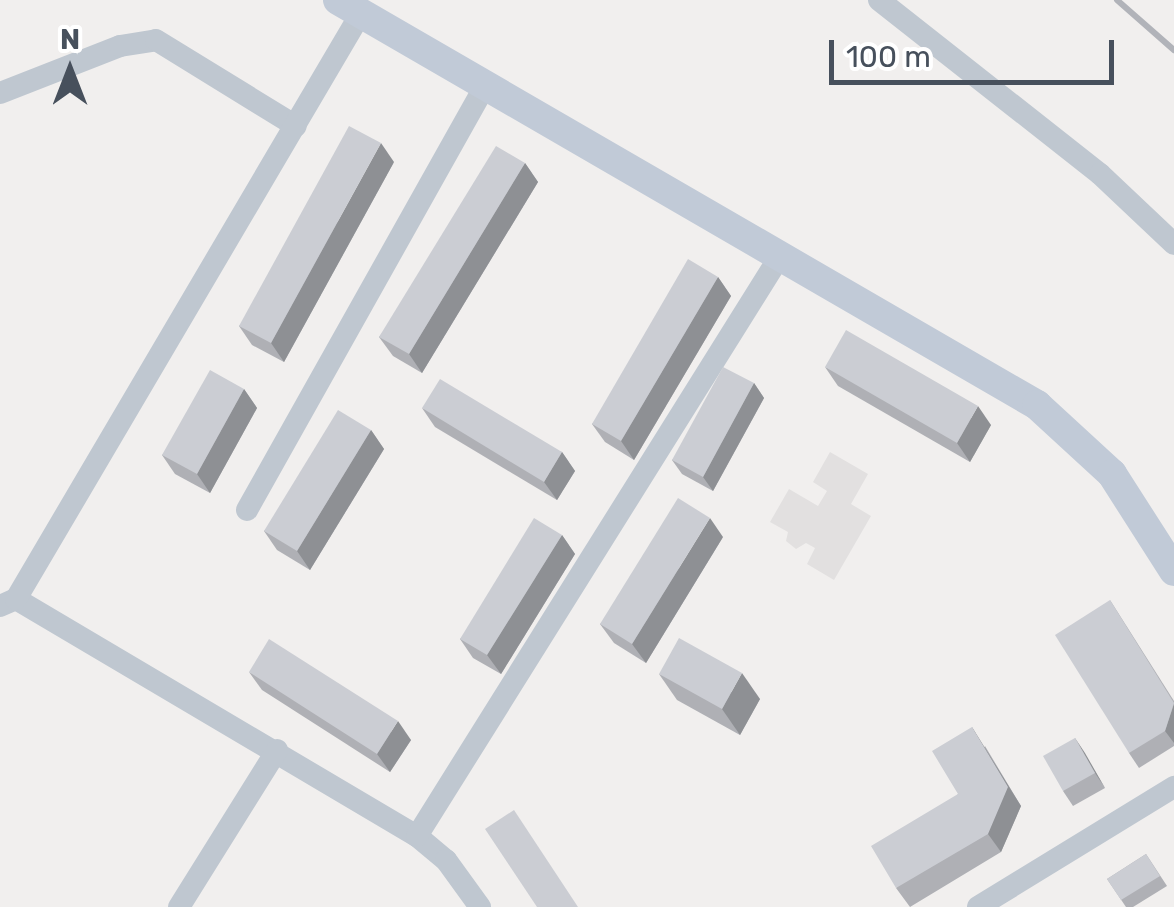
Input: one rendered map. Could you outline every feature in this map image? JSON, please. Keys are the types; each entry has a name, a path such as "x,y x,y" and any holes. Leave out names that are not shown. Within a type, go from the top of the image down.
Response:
{"main road":[{"path":"350,7 1064,425 1112,474 1174,571"}],"street":[{"path":"879,0 1100,174 1174,244"},
{"path":"350,7 296,126 8,602 277,750 416,836 446,860 480,907"},
{"path":"0,93 120,46 156,40 296,126"},
{"path":"247,510 484,86"},
{"path":"416,836 780,256"},
{"path":"179,907 277,750"},
{"path":"978,907 1174,787"}],"shaded area":[{"path":"830,452 868,474 851,504 871,516 834,580 807,564 815,548 806,543 796,549 786,541 788,532 770,522 789,489 818,506 827,491 813,482"}],"building":[{"path":"349,126 381,143 271,343 239,326"},
{"path":"496,146 525,163 409,354 379,337"},
{"path":"688,259 718,277 621,441 592,424"},
{"path":"846,330 978,406 957,443 825,367"},
{"path":"723,367 754,383 703,477 672,460"},
{"path":"210,370 244,389 197,474 162,455"},
{"path":"440,379 562,452 544,482 422,408"},
{"path":"338,410 371,430 297,551 264,531"},
{"path":"678,498 710,518 632,644 600,624"},
{"path":"534,518 562,535 487,655 460,639"},
{"path":"1110,600 1174,703 1165,731 1129,753 1055,635"},
{"path":"679,638 742,673 722,709 659,674"},
{"path":"269,639 398,721 377,754 249,672"},
{"path":"972,727 1008,787 988,834 896,888 871,846 958,794 932,751"},
{"path":"1075,738 1095,773 1063,791 1043,756"},
{"path":"514,810 578,907 537,907 485,829"},
{"path":"1146,854 1160,876 1121,900 1107,879"}],"railway":[{"path":"1117,0 1174,50"}]}
